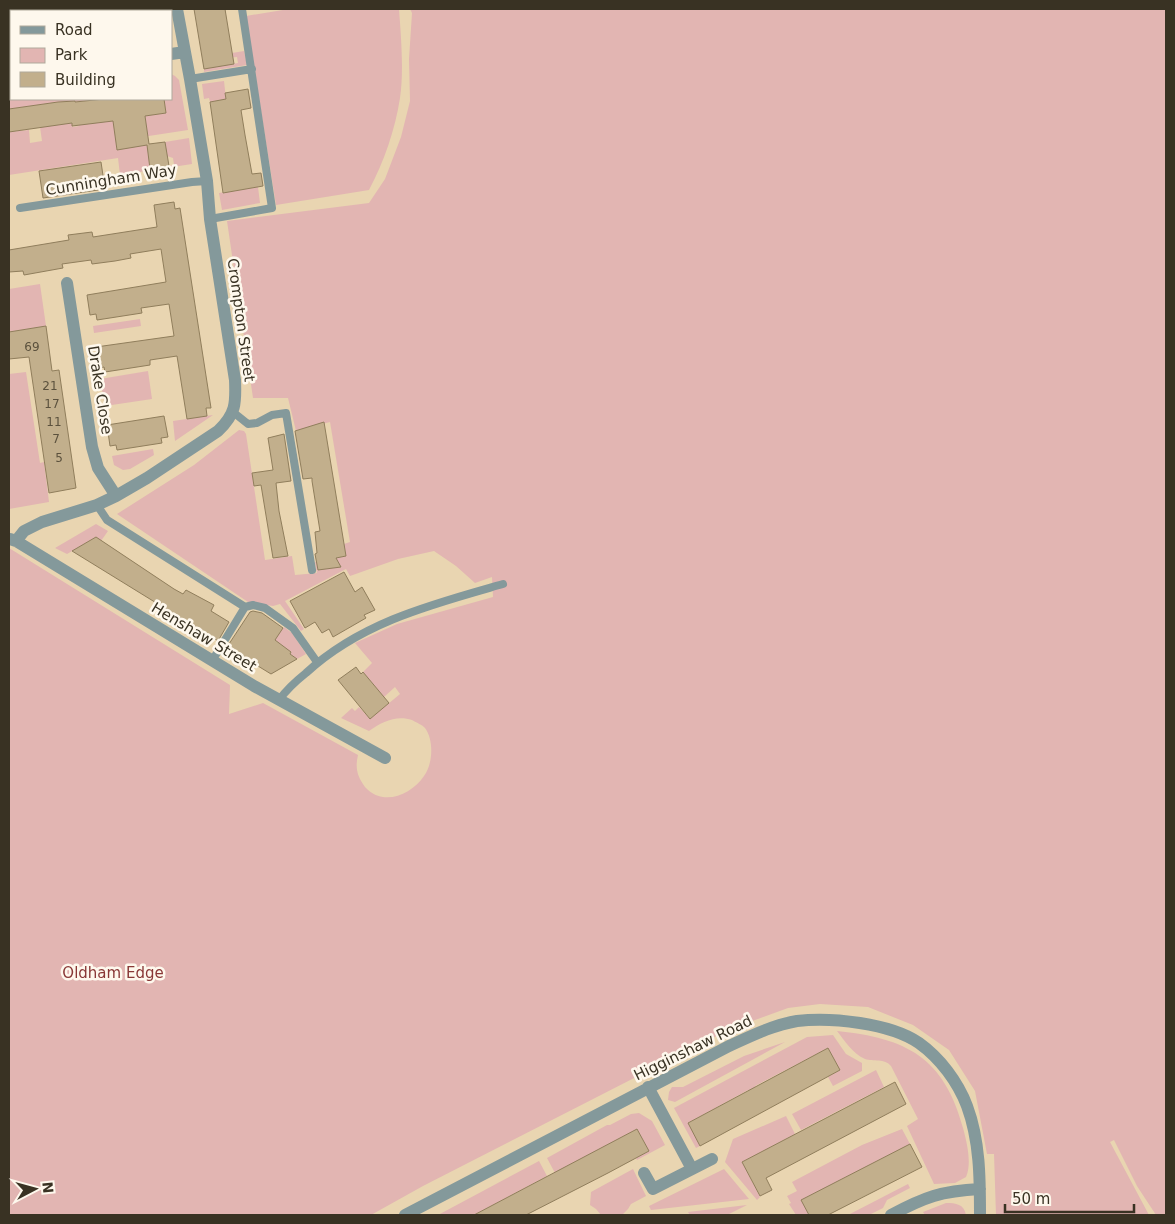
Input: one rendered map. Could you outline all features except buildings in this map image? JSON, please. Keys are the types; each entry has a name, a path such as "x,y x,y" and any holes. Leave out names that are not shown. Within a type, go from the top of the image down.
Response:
{"street":[{"name":"Crompton Street","path":"177,9 207,181 210,219 234,380 236,398 233,412"},
{"path":"172,54 185,52"},
{"name":"Drake Close","path":"67,283 92,447 98,468 116,496"},
{"path":"12,540 24,531 42,522 97,505 116,496 218,431 227,423 233,412"},
{"name":"Henshaw Street","path":"12,540 212,661 385,758"},
{"name":"Higginshaw Road","path":"405,1215 648,1087 751,1036 795,1022 828,1020 878,1026 903,1034 931,1052 945,1067 958,1086 974,1129 979,1163 980,1215"},
{"path":"648,1087 692,1169"},
{"path":"644,1173 653,1189 712,1159"},
{"path":"891,1215 933,1195 954,1190 980,1189"}],"lane":[{"path":"210,219 272,208 242,9"},
{"path":"190,79 252,70"},
{"name":"Cunningham Way","path":"20,208 207,181"},
{"path":"233,412 248,424 257,423 272,415 286,413 312,570"},
{"path":"97,505 107,520 245,607"},
{"path":"279,700 317,662 351,638 407,613 503,584"},
{"path":"212,661 245,607 253,604 265,608 293,628 317,662"}],"green space":[{"path":"289,9 399,9 402,65 400,98 388,146 369,190 276,205 246,16"},
{"name":"Oldham Edge","path":"410,9 1166,9 1166,1215 1156,1215 1137,1186 1114,1140 1110,1142 1149,1215 996,1215 994,1154 987,1154 975,1091 949,1050 913,1025 868,1007 820,1004 788,1008 730,1029 423,1186 371,1215 9,1215 9,548 230,685 229,714 263,703 358,755 357,772 365,787 372,793 388,797 396,796 412,789 424,776 431,759 430,739 424,727 412,720 400,718 389,720 369,731 341,718 352,708 355,711 359,707 370,719 400,694 395,687 384,697 363,672 372,663 355,643 397,624 493,597 492,577 475,583 456,566 434,551 398,559 350,576 346,569 285,601 304,629 301,631 280,604 273,606 248,602 117,514 194,465 239,430 244,431 246,434 265,560 292,556 295,575 317,573 315,562 346,556 344,544 350,542 330,422 296,431 288,398 253,398 227,221 369,203 385,179 401,137 410,101 409,59 412,13"},
{"path":"244,51 247,65 204,72 204,69 238,63 237,57 226,58 226,54"},
{"path":"172,74 179,80 188,130 116,141 116,149 147,144 150,169 174,165 173,158 167,156 165,142 189,138 192,164 120,175 118,158 9,175 9,132 29,130 30,143 42,141 40,127 58,102 9,109 9,99 94,100 64,103 73,127 79,126 79,121 115,116 113,100 121,100 124,118 130,125 146,123 145,116 166,113 164,100 172,100"},
{"path":"224,81 226,99 210,102 209,98 204,99 202,84"},
{"path":"258,187 260,203 222,210 219,193"},
{"path":"40,284 46,326 9,332 9,289"},
{"path":"140,319 141,326 94,333 93,326"},
{"path":"148,371 152,399 105,406 100,379"},
{"path":"26,372 40,463 44,462 49,502 9,509 9,374"},
{"path":"213,415 175,441 173,421"},
{"path":"153,449 154,455 130,469 123,470 114,465 112,456"},
{"path":"96,524 108,531 101,541 96,537 67,554 55,548"},
{"path":"284,627 292,633 306,654 297,659 275,640"},
{"path":"837,1031 883,1039 902,1046 919,1056 933,1068 945,1084 955,1104 963,1128 969,1159 966,1177 955,1183 934,1184 907,1126 918,1119 891,1066 886,1062 868,1060 861,1057"},
{"path":"833,1035 846,1054 862,1063 862,1071 833,1086 828,1077 840,1070 828,1048 755,1086 758,1092 752,1096 748,1090 688,1123 700,1146 696,1148 674,1108 807,1037"},
{"path":"785,1042 675,1102 668,1100 672,1087 683,1087 744,1056"},
{"path":"876,1070 884,1087 801,1130 792,1114"},
{"path":"639,1113 652,1121 665,1145 637,1160 636,1158 649,1151 637,1129 555,1173 547,1158 607,1125 631,1114"},
{"path":"786,1116 795,1134 742,1162 760,1197 757,1200 725,1162 733,1139"},
{"path":"902,1129 910,1144 802,1200 809,1215 796,1215 789,1204 791,1203 787,1196 797,1191 792,1182 862,1145"},
{"path":"539,1161 547,1176 474,1215 438,1215"},
{"path":"633,1169 646,1196 631,1204 622,1215 601,1215 590,1205 591,1192"},
{"path":"724,1169 749,1199 651,1210 649,1206"},
{"path":"908,1184 910,1188 887,1200 883,1208 869,1215 848,1215"},
{"path":"946,1203 959,1205 963,1208 966,1215 925,1215 923,1212"},
{"path":"747,1205 727,1215 690,1215 688,1212"}]}
